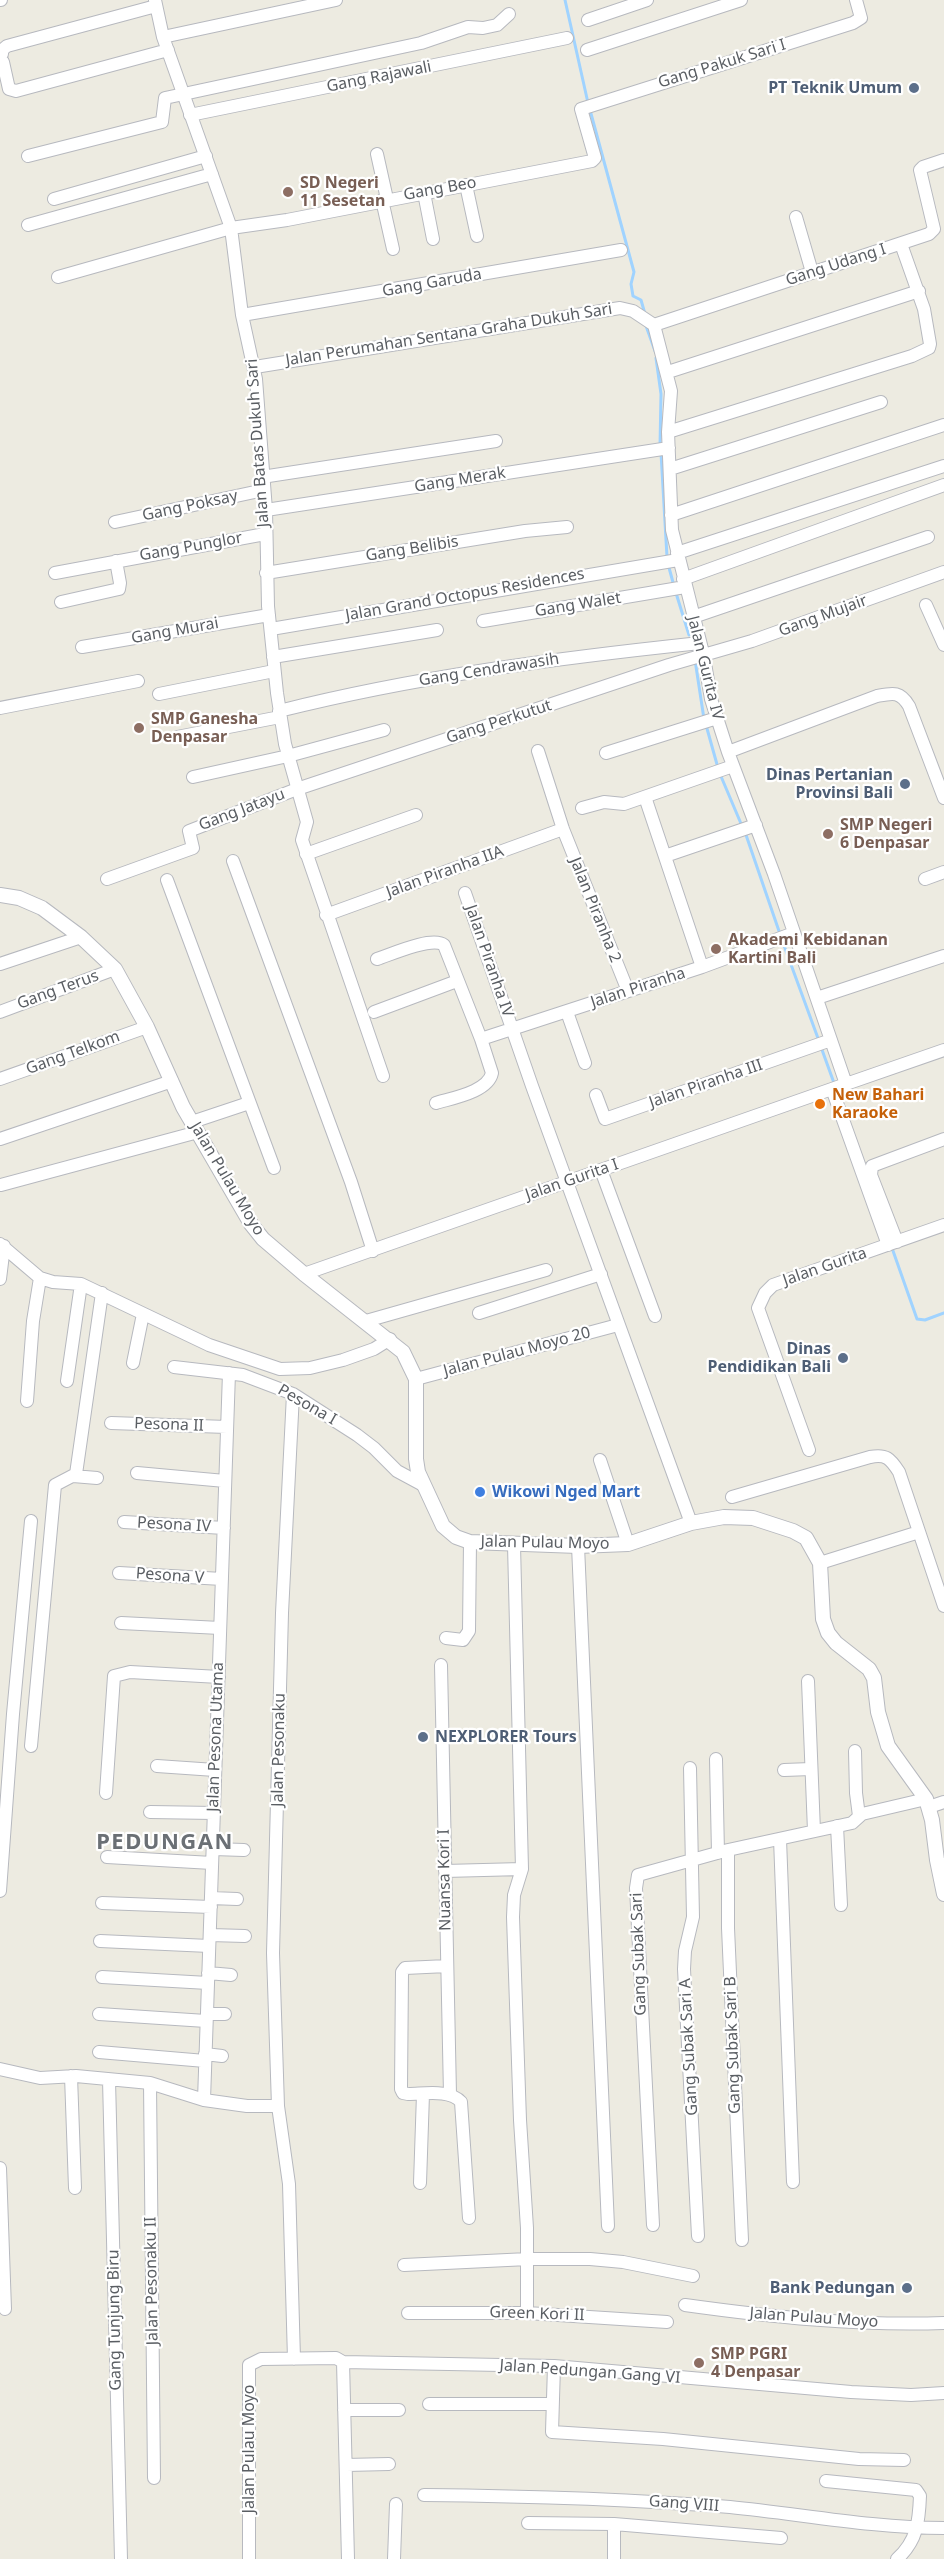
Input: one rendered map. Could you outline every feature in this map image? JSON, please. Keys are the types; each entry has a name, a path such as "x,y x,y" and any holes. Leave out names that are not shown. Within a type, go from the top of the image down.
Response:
{"street":[{"path":"163,37 336,0"},
{"path":"588,21 647,0"},
{"path":"587,50 741,0"},
{"name":"Gang Pakuk Sari I","path":"583,108 860,20 855,0"},
{"path":"155,3 7,46 2,50 9,88 16,91 168,50"},
{"name":"Jalan Batas Dukuh Sari","path":"155,3 163,37 231,228 242,315 255,367 266,510 266,573 274,671 288,756 307,822 302,840 383,1076"},
{"path":"28,156 162,122 165,98 421,44 468,27 483,28 497,25 509,14"},
{"name":"Gang Rajawali","path":"190,115 567,38"},
{"name":"Gang Beo","path":"58,277 231,228 287,220 592,161 594,158 580,110 583,108"},
{"path":"377,154 393,249"},
{"path":"54,199 206,156"},
{"name":"Gang Udang I","path":"649,321 812,272 932,232 934,229 920,170 944,160"},
{"path":"28,225 212,174"},
{"path":"466,185 477,236"},
{"path":"424,193 433,239"},
{"path":"796,217 812,272"},
{"path":"668,432 901,360 929,348 927,319 901,244"},
{"name":"Gang Garuda","path":"242,315 621,250"},
{"path":"668,372 919,291"},
{"name":"Jalan Perumahan Sentana Graha Dukuh Sari","path":"255,367 620,308 633,310 649,321"},
{"name":"Jalan Gurita IV","path":"649,321 668,372 671,391 668,432 662,449 670,469 671,515 680,585 693,617 700,643 698,658 749,827 817,998 824,1042 892,1243"},
{"path":"670,469 881,402"},
{"path":"671,515 944,425"},
{"name":"Gang Poksay","path":"115,522 263,484 496,441"},
{"name":"Gang Merak","path":"266,510 662,449"},
{"name":"Jalan Grand Octopus Residences","path":"271,628 677,558 944,466"},
{"name":"Gang Walet","path":"483,621 680,585 944,485"},
{"name":"Gang Belibis","path":"266,573 525,531 563,527"},
{"name":"Gang Punglor","path":"55,573 265,534"},
{"path":"693,617 928,537"},
{"name":"Gang Punglor","path":"61,602 119,589 116,561"},
{"name":"Gang Mujair","path":"698,658 944,572"},
{"path":"926,605 944,645"},
{"name":"Gang Murai","path":"81,647 269,615"},
{"path":"273,657 437,630"},
{"name":"Gang Cendrawasih","path":"177,737 422,679 595,654 700,643"},
{"name":"Gang Perkutut","path":"297,789 698,658"},
{"path":"159,694 274,671"},
{"path":"0,708 138,681"},
{"path":"728,752 877,696 898,693 909,706 944,798"},
{"path":"606,753 715,718"},
{"path":"193,777 288,756 384,730"},
{"name":"Jalan Piranha 2","path":"538,751 563,829 628,991"},
{"path":"582,808 604,802 624,804 732,767"},
{"name":"Gang Jatayu","path":"107,879 194,848 189,831 297,789"},
{"path":"645,797 702,967"},
{"path":"306,854 416,815"},
{"path":"665,856 749,827"},
{"name":"Jalan Piranha IIA","path":"326,915 563,829"},
{"path":"232,861 351,1182 373,1251"},
{"path":"925,879 944,872"},
{"path":"167,880 274,1168"},
{"name":"Jalan Piranha IV","path":"465,893 691,1523"},
{"name":"Jalan Pulau Moyo","path":"0,895 31,901 81,937 115,969 147,1027 195,1127 251,1224 263,1239 304,1274 403,1352 416,1379 416,1459 423,1485 443,1526 456,1537 470,1542 514,1545 628,1544 691,1523 724,1517 753,1518 806,1538 820,1563 823,1619 828,1633 836,1643 861,1662 874,1678 878,1712 888,1746 922,1802 944,1894"},
{"name":"Jalan Piranha","path":"481,1040 702,967 792,934"},
{"path":"0,964 81,937"},
{"path":"377,959 429,943 440,942 444,945 492,1073 491,1079 483,1086 436,1103"},
{"path":"817,998 944,956"},
{"name":"Gang Terus","path":"0,1011 115,969"},
{"path":"374,1012 457,981"},
{"path":"567,1012 585,1063"},
{"name":"Gang Telkom","path":"0,1079 147,1027"},
{"name":"Jalan Piranha III","path":"596,1095 605,1119 824,1042"},
{"name":"Jalan Gurita I","path":"304,1274 944,1050"},
{"path":"0,1139 171,1081"},
{"path":"1,1185 195,1127 249,1102"},
{"path":"871,1185 872,1166 944,1139"},
{"path":"601,1170 655,1316"},
{"name":"Jalan Gurita","path":"809,1450 758,1308 759,1302 772,1285 944,1225"},
{"path":"2,1245 40,1278 53,1282 81,1284 209,1345 280,1369 310,1368 343,1360 374,1349 390,1340"},
{"path":"0,1279 2,1245"},
{"path":"366,1322 546,1270"},
{"path":"479,1313 601,1274"},
{"path":"27,1401 33,1321 40,1278"},
{"path":"67,1381 81,1284"},
{"path":"74,1476 80,1454 102,1293"},
{"path":"133,1363 143,1314"},
{"name":"Jalan Pulau Moyo 20","path":"416,1379 618,1324"},
{"name":"Pesona I","path":"174,1366 229,1373 269,1383 293,1394 357,1435 397,1471 423,1485"},
{"name":"Jalan Pesona Utama","path":"204,2100 229,1373"},
{"name":"Jalan Pesonaku","path":"293,1394 282,1613 273,1953 278,2106 289,2184 294,2359"},
{"name":"Pesona II","path":"111,1423 227,1427"},
{"path":"732,1497 883,1455 890,1458 899,1472 944,1606"},
{"path":"600,1460 628,1544"},
{"path":"137,1473 225,1480"},
{"path":"31,1746 55,1485 74,1476 97,1478"},
{"path":"0,1891 13,1714 32,1521"},
{"name":"Pesona IV","path":"124,1522 224,1528"},
{"path":"820,1563 920,1532"},
{"path":"446,1638 463,1640 469,1631 470,1542"},
{"path":"514,1545 522,1869 514,1895 513,1917 520,2120 528,2259 527,2313"},
{"path":"578,1546 608,2226"},
{"name":"Pesona V","path":"118,1573 222,1580"},
{"path":"121,1623 220,1628"},
{"name":"Nuansa Kori I","path":"441,1665 450,2094"},
{"path":"106,1793 114,1676 130,1672 219,1677"},
{"path":"808,1681 814,1831"},
{"path":"855,1751 856,1793 860,1816"},
{"name":"Gang Subak Sari B","path":"716,1759 728,1928 742,2240"},
{"path":"157,1766 215,1770"},
{"name":"Gang Subak Sari A","path":"690,1768 693,1917 685,1951 684,1969 698,2236"},
{"path":"784,1770 812,1769"},
{"name":"Gang Subak Sari","path":"653,2225 636,1888 638,1875 723,1852 854,1822 860,1816 922,1802 944,1802"},
{"path":"150,1812 214,1813"},
{"path":"837,1826 841,1905"},
{"path":"780,1839 793,2181"},
{"path":"213,1850 244,1850"},
{"path":"107,1857 212,1863"},
{"path":"445,1871 522,1869"},
{"path":"102,1903 211,1903 237,1899"},
{"path":"100,1941 209,1940 245,1936"},
{"path":"447,1966 412,1967 405,1968 402,1972 401,2089 403,2093 450,2094 461,2102 469,2218"},
{"path":"102,1977 208,1978 231,1975"},
{"path":"99,2014 207,2018 225,2014"},
{"path":"99,2052 222,2056"},
{"path":"0,2069 46,2079 71,2076 150,2083 204,2100 247,2106 278,2106"},
{"path":"71,2076 75,2188"},
{"name":"Gang Tunjung Biru","path":"109,2080 121,2559"},
{"name":"Jalan Pesonaku II","path":"150,2083 154,2478"},
{"path":"420,2184 423,2094"},
{"path":"0,2168 5,2309"},
{"path":"404,2265 528,2259 623,2262 693,2276"},
{"name":"Jalan Pulau Moyo","path":"685,2305 789,2319 898,2324 944,2323"},
{"name":"Green Kori II","path":"408,2313 527,2313 667,2322"},
{"name":"Jalan Pulau Moyo","path":"249,2559 249,2369 251,2363 258,2359 336,2358 343,2362"},
{"path":"343,2362 348,2559"},
{"name":"Jalan Pedungan Gang VI","path":"343,2362 554,2366 851,2392 911,2395 944,2393"},
{"path":"554,2366 551,2404 552,2432 663,2439 859,2459 904,2460"},
{"path":"429,2404 551,2404"},
{"path":"344,2410 399,2410"},
{"path":"346,2464 389,2464"},
{"path":"826,2481 916,2490 920,2496 918,2529 911,2543 897,2559"},
{"name":"Gang VIII","path":"424,2495 578,2497 731,2507 918,2529 944,2529"},
{"path":"394,2559 396,2504"},
{"path":"528,2523 614,2524 781,2538"},
{"path":"614,2524 614,2559"}],"waterway":[{"path":"565,0 588,103"},
{"path":"590,110 634,272 631,284 633,296 641,300 645,314"},
{"path":"645,323 655,351"},
{"path":"656,358 661,394 660,446"},
{"path":"661,453 667,557"},
{"path":"668,564 674,586"},
{"path":"676,593 689,635"},
{"path":"695,660 704,719"},
{"path":"706,725 718,768"},
{"path":"720,774 742,826"},
{"path":"745,832 780,934"},
{"path":"782,940 819,1041"},
{"path":"821,1047 834,1083"},
{"path":"892,1248 917,1319 925,1320 944,1313"}],"place":[{"name":"PT Teknik Umum","path":"914,88"},
{"name":"SD Negeri 11 Sesetan","path":"288,192"},
{"name":"SMP Ganesha Denpasar","path":"139,728"},
{"name":"Dinas Pertanian Provinsi Bali","path":"905,784"},
{"name":"SMP Negeri 6 Denpasar","path":"828,834"},
{"name":"Akademi Kebidanan Kartini Bali","path":"716,949"},
{"name":"New Bahari Karaoke","path":"820,1104"},
{"name":"Dinas Pendidikan Bali","path":"843,1358"},
{"name":"Wikowi Nged Mart","path":"480,1492"},
{"name":"NEXPLORER Tours","path":"423,1737"},
{"name":"Bank Pedungan","path":"907,2288"},
{"name":"SMP PGRI 4 Denpasar","path":"699,2363"}],"district":[{"name":"PEDUNGAN","path":"165,1843"}]}
